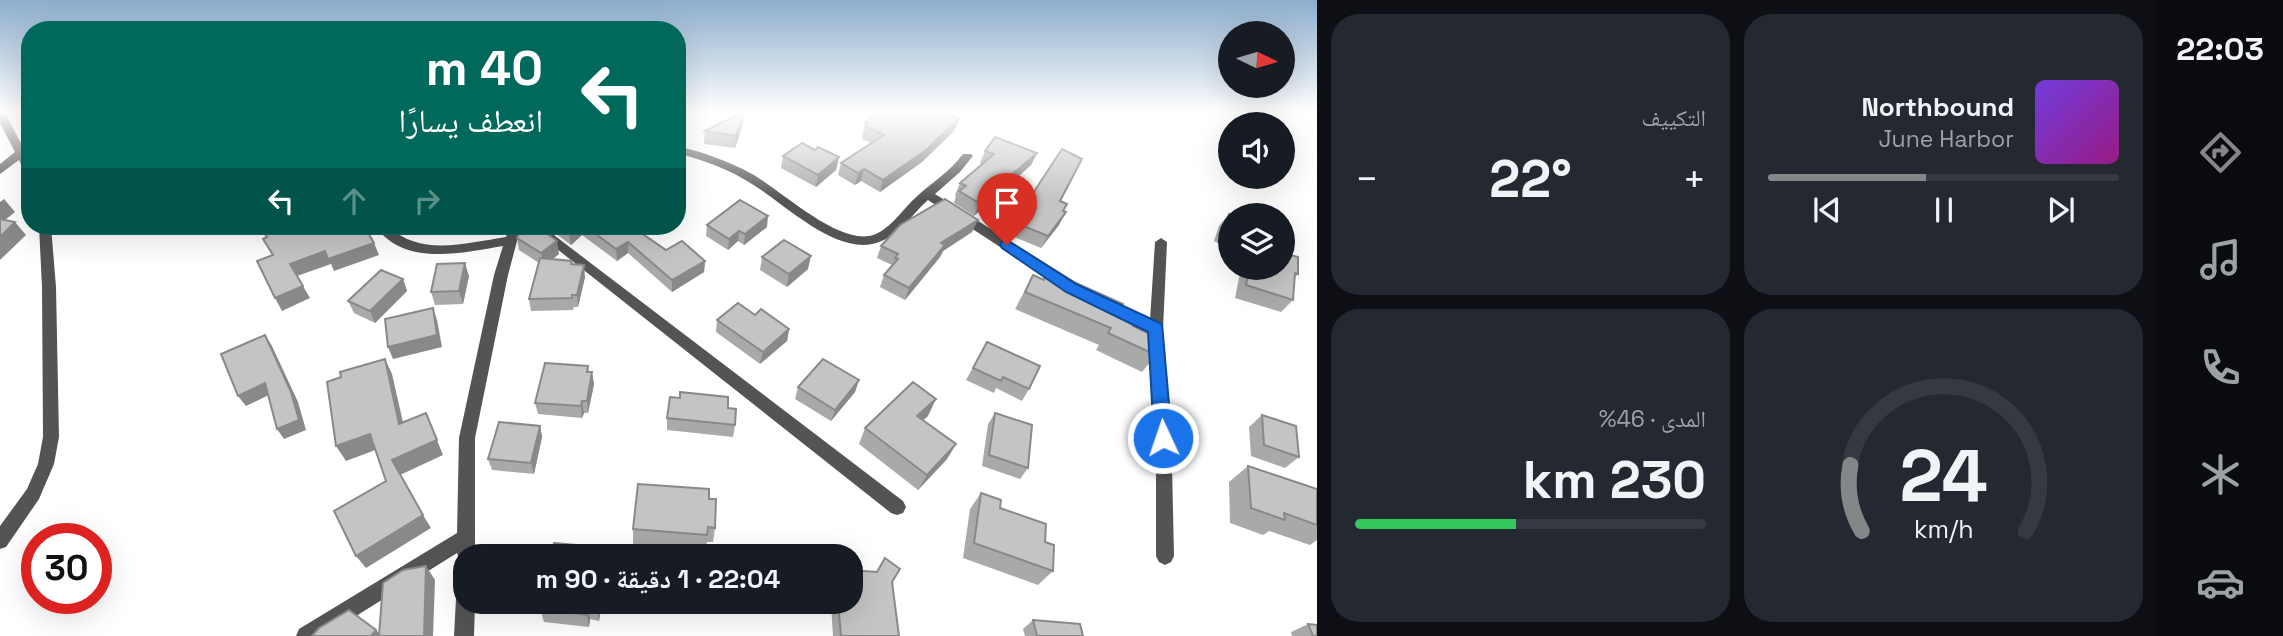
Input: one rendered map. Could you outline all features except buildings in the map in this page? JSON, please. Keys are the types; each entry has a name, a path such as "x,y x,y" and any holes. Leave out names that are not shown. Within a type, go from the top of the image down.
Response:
{"street":[{"path":"0,170 20,152 14,141"},
{"path":"686,152 728,165 838,235 854,241 873,240 882,235 927,194 949,180 967,156"},
{"path":"927,194 1071,288 1156,329"},
{"path":"0,541 33,494 46,464 51,437 46,235"},
{"path":"387,235 390,239 415,249 434,251 504,235"},
{"path":"467,544 467,438 501,275 512,235"},
{"path":"546,235 897,508"},
{"path":"1161,242 1156,329 1164,466 1165,556"},
{"path":"306,636 467,537"},
{"path":"464,636 465,614"}],"route":[{"path":"1007,245 1071,288 1156,329 1163,438"}]}
